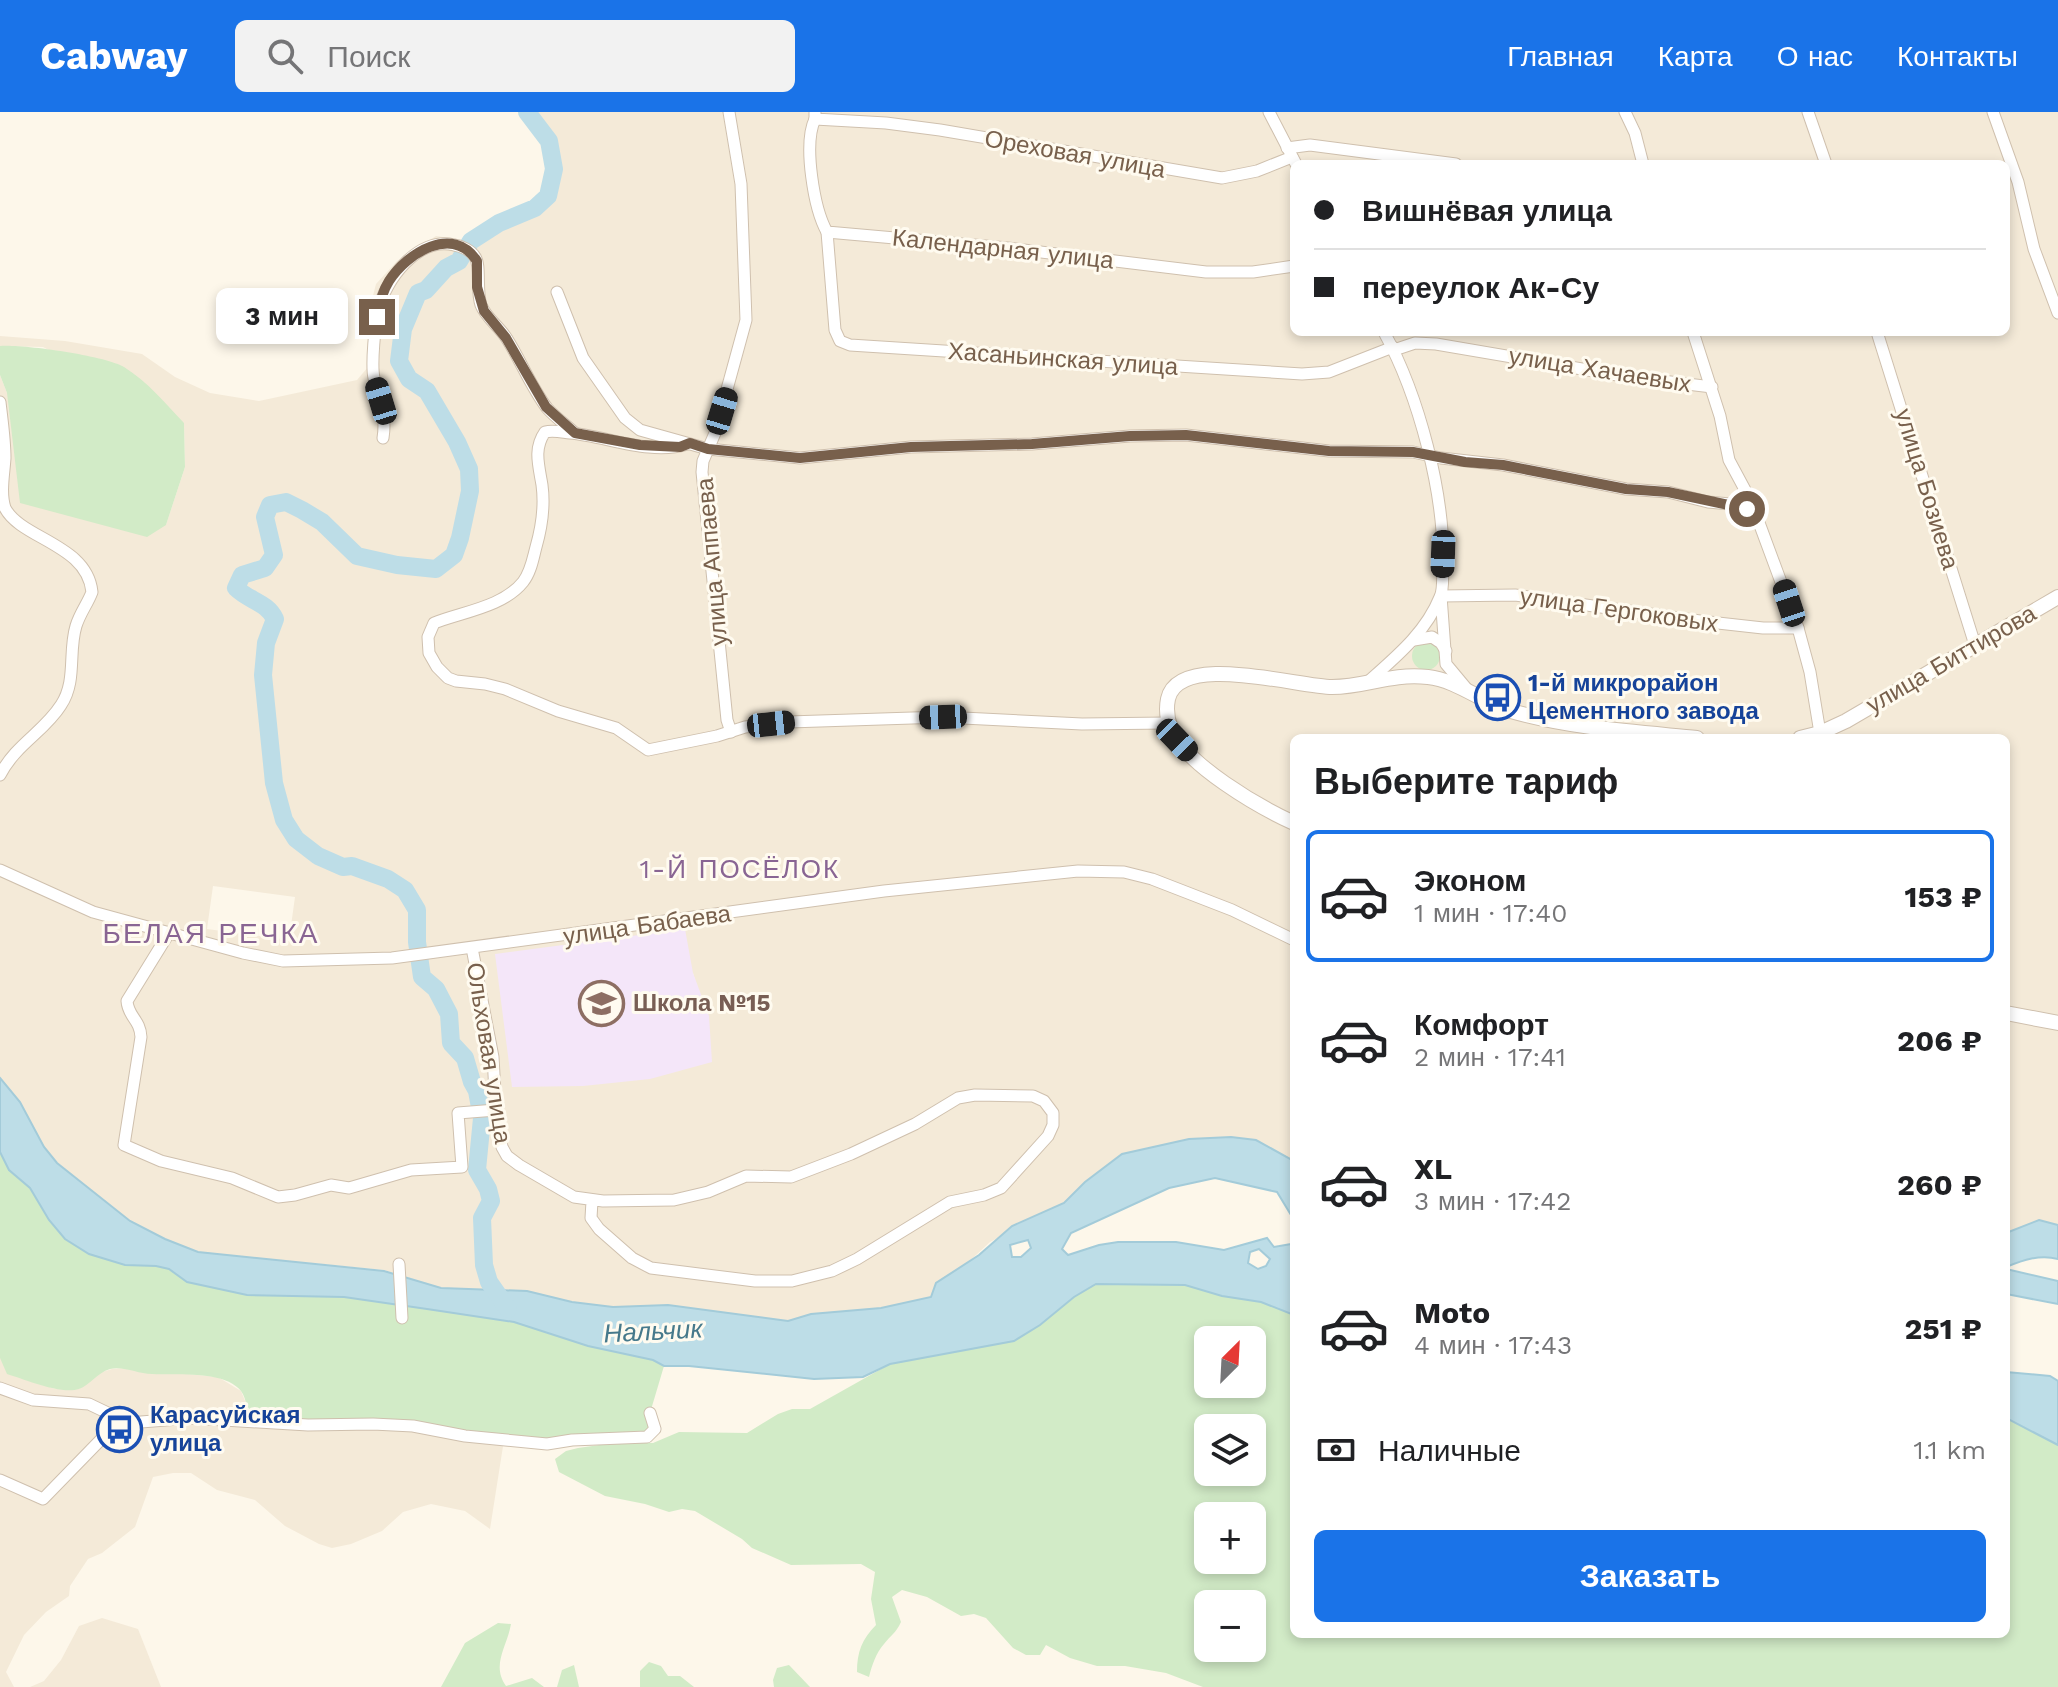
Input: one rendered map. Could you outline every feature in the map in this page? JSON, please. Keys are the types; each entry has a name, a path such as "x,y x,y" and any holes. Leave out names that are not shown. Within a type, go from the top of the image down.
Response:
{"street":[{"name":"улица Аппаева","path":"729,112 741,184 746,311 728,389 702,472 727,720 731,732"},
{"path":"1269,112 1292,156"},
{"path":"1625,112 1635,133 1642,160"},
{"path":"1808,112 1825,160"},
{"path":"1993,112 2018,182 2034,249 2058,313"},
{"path":"815,116 810,132 814,195 827,232"},
{"name":"Ореховая улица","path":"815,116 940,130 1222,178 1257,171 1310,145 1425,160"},
{"name":"Календарная улица","path":"827,232 1024,249 1206,272 1253,272 1290,267"},
{"name":"Хасаньинская улица","path":"827,232 835,330 840,341 850,345 1302,374 1329,372 1394,349"},
{"path":"383,438 386,420 373,376 377,317 382,297 393,276 420,252 433,244 447,243 467,249 475,256 477,287 484,311 506,338 546,407 575,433"},
{"path":"557,292 583,358 625,418 640,430 708,449 800,458 881,449 1032,444 1166,434 1329,451 1413,452 1503,465 1626,489 1668,492 1754,512"},
{"path":"1290,821 1253,801 1205,768 1177,740 1168,723 1167,708 1171,692 1187,678 1239,675 1335,687 1397,675 1427,677 1446,658 1441,596 1441,532 1428,456 1410,391 1386,336"},
{"path":"1694,336 1712,387 1729,460 1751,501 1798,628 1810,672 1820,733"},
{"name":"улица Бозиева","path":"1878,336 1975,645"},
{"name":"улица Хачаевых","path":"1394,349 1415,343 1436,344 1629,377 1712,387"},
{"path":"0,402 5,455 1,494 4,506 14,518 76,561 87,575 92,592 76,627 71,684 66,697 51,717 16,750 0,775"},
{"path":"690,443 680,447 640,445 548,430 540,439 537,457 543,519 525,580 507,595 486,606 434,623 428,632 429,653 442,674 456,681 505,689 558,711 608,725 648,750 745,727 789,722 943,717 1082,724 1168,723"},
{"name":"улица Гергоковых","path":"1441,596 1515,595 1568,605 1700,621 1763,628 1798,628"},
{"path":"1441,596 1407,647 1408,668 1512,711 1561,721 1665,734"},
{"name":"улица Биттирова","path":"1816,734 1846,721 2058,597"},
{"path":"1370,680 1420,637 1432,637 1441,643 1446,658 1474,696"},
{"name":"улица Бабаева","path":"0,870 85,909 243,953 283,961 392,958 884,891 1047,873 1108,871 1124,872 1176,888 1290,938"},
{"path":"169,933 127,1001 127,1007 140,1026 141,1037 124,1145 161,1161 232,1178 272,1195 286,1197 331,1185 349,1188 397,1173 462,1167 458,1113 492,1110"},
{"name":"Ольховая улица","path":"472,948 493,1057 492,1110 507,1156 562,1190 592,1201 674,1200 708,1192 746,1176 791,1177 851,1154 915,1124 958,1098 975,1095 1033,1096 1044,1101 1053,1113 1053,1125 1048,1136 1001,1188 950,1202 857,1259 832,1271 792,1281 755,1281 651,1268 632,1258 599,1229 591,1218 592,1201"},
{"path":"2010,1014 2058,1023"},
{"path":"399,1265 401,1316"},
{"path":"0,1388 33,1400 89,1404 112,1415 116,1424"},
{"path":"0,1480 43,1499 116,1424 191,1418 308,1425 373,1424 413,1426 547,1444 572,1440 644,1438 655,1429 650,1413"}],"shaded area":[{"path":"527,112 2058,112 2058,1225 2039,1220 2010,1231 2010,734 1290,734 1290,1159 1231,1137 1189,1139 1122,1154 1085,1182 1064,1203 990,1242 931,1297 881,1308 811,1314 788,1321 668,1305 613,1307 573,1302 527,1291 441,1288 384,1270 198,1252 130,1221 107,1205 57,1163 44,1147 20,1102 0,1078 0,375 7,393 166,525 185,467 184,423 43,347 0,346 0,336 65,341 142,354 175,377 210,393 259,401 357,380 368,367 368,315 376,284 397,261 436,236 471,241 499,223 535,208 548,196 554,169 549,141","holes":["213,886 295,897 289,940 207,929","495,954 693,973 698,990"]},
{"name":"Школа №15","path":"685,929 693,973 709,1016 712,1062 650,1079 583,1086 512,1087 495,954"},
{"path":"0,1358 51,1388 79,1389 99,1373 125,1368 154,1374 166,1372 218,1377 241,1391 246,1403 247,1420 330,1423 504,1440 490,1529 465,1511 431,1504 403,1512 382,1531 332,1548 285,1526 255,1500 217,1490 191,1473 153,1477 135,1527 102,1553 88,1559 70,1586 69,1596 46,1612 24,1635 6,1672 14,1687 0,1687"},
{"path":"102,1618 138,1629 161,1687 30,1687 44,1681 61,1660 79,1626"}],"green space":[{"path":"0,346 64,352 124,367 156,393 184,423 185,467 166,525 147,537 20,503 7,393 0,375"},
{"path":"1426,642 1436,646 1440,656 1436,666 1426,670 1416,666 1412,656 1416,646"},
{"path":"0,1152 30,1188 65,1239 89,1254 125,1265 169,1269 187,1282 247,1295 344,1297 514,1322 588,1346 653,1360 664,1366 650,1413 649,1436 572,1440 247,1421 246,1401 241,1391 234,1384 212,1377 147,1374 115,1368 101,1373 79,1389 71,1390 53,1388 7,1374 0,1358"},
{"path":"1096,1284 1185,1285 1222,1296 1261,1302 1290,1313 1290,1638 2010,1638 2010,1420 2058,1445 2058,1687 1203,1687 1166,1673 1125,1666 1097,1666 1070,1658 1046,1645 1040,1655 1026,1655 1013,1648 986,1618 974,1614 961,1616 927,1597 902,1590 892,1597 901,1622 879,1651 869,1677 857,1672 857,1665 864,1641 876,1625 871,1599 875,1572 861,1564 791,1565 752,1548 695,1511 682,1509 669,1512 605,1496 559,1472 555,1459 566,1451 578,1448 621,1442 653,1443 679,1432 747,1433 778,1414 792,1409 810,1409 890,1364 948,1353 1040,1325 1074,1297"},
{"path":"498,1623 511,1624 500,1663 506,1686 532,1678 544,1687 441,1687 465,1643"},
{"path":"649,1662 661,1666 668,1676 680,1676 694,1687 640,1687 640,1671"},
{"path":"574,1665 579,1687 557,1687 562,1670"},
{"path":"789,1665 810,1687 774,1687 777,1668"}],"water":[{"name":"Нальчик","path":"0,1078 20,1102 44,1147 57,1163 130,1221 198,1252 384,1271 441,1288 527,1291 572,1302 613,1307 668,1305 788,1321 811,1314 881,1308 931,1297 936,1283 979,1255 1012,1226 1064,1203 1085,1182 1122,1154 1189,1139 1231,1137 1256,1140 1290,1159 1290,1213 1277,1192 1215,1178 1169,1188 1071,1233 1062,1249 1068,1255 1118,1242 1176,1242 1224,1250 1267,1238 1274,1247 1290,1244 1290,1313 1261,1302 1222,1296 1185,1285 1096,1284 1014,1341 890,1364 863,1377 814,1379 664,1366 653,1360 588,1346 514,1322 344,1297 247,1295 187,1282 169,1269 125,1265 89,1254 65,1239 49,1220 30,1188 9,1170 0,1152","holes":["1028,1240 1031,1248 1021,1257 1012,1257 1010,1245","1259,1249 1270,1259 1266,1266 1258,1269 1248,1263 1250,1252"]},
{"path":"2039,1220 2058,1225 2058,1259 2038,1257 2010,1266 2010,1231"},
{"path":"2010,1270 2058,1281 2058,1304 2010,1295"},
{"path":"2010,1372 2050,1376 2058,1381 2058,1445 2010,1420"}],"waterway":[{"path":"508,1309 489,1282 484,1265 482,1218 491,1201 477,1170 482,1118 477,1091 465,1058 451,1043 449,1014 436,989 422,977 417,910 405,890 388,879 352,866 343,867 318,856 296,839 284,820 274,783 263,675 266,643 275,619 263,605 236,588 242,575 265,568 274,555 265,517 270,505 286,502 322,522 357,556 436,569 454,555 470,491 469,469 427,391 409,379 399,361 403,329 418,293 426,290 446,268 459,261 471,241 499,223 535,208 548,196 554,169 549,141 527,112"}],"place":[{"name":"1-й микрорайон Цементного завода","path":"1497,697"},
{"name":"Школа №15","path":"602,1003"},
{"name":"Карасуйская улица","path":"119,1429"}],"district":[{"name":"1-Й ПОСЁЛОК","path":"740,869"},
{"name":"БЕЛАЯ РЕЧКА","path":"211,933"}],"route":[{"path":"377,317 389,282 420,252 440,243 467,249 477,261 477,287 484,311 506,338 546,407 575,433 640,445 680,447 690,443 708,449 800,458 911,447 1186,435 1329,451 1413,452 1465,462 1503,465 1626,489 1668,492 1747,509"}]}
